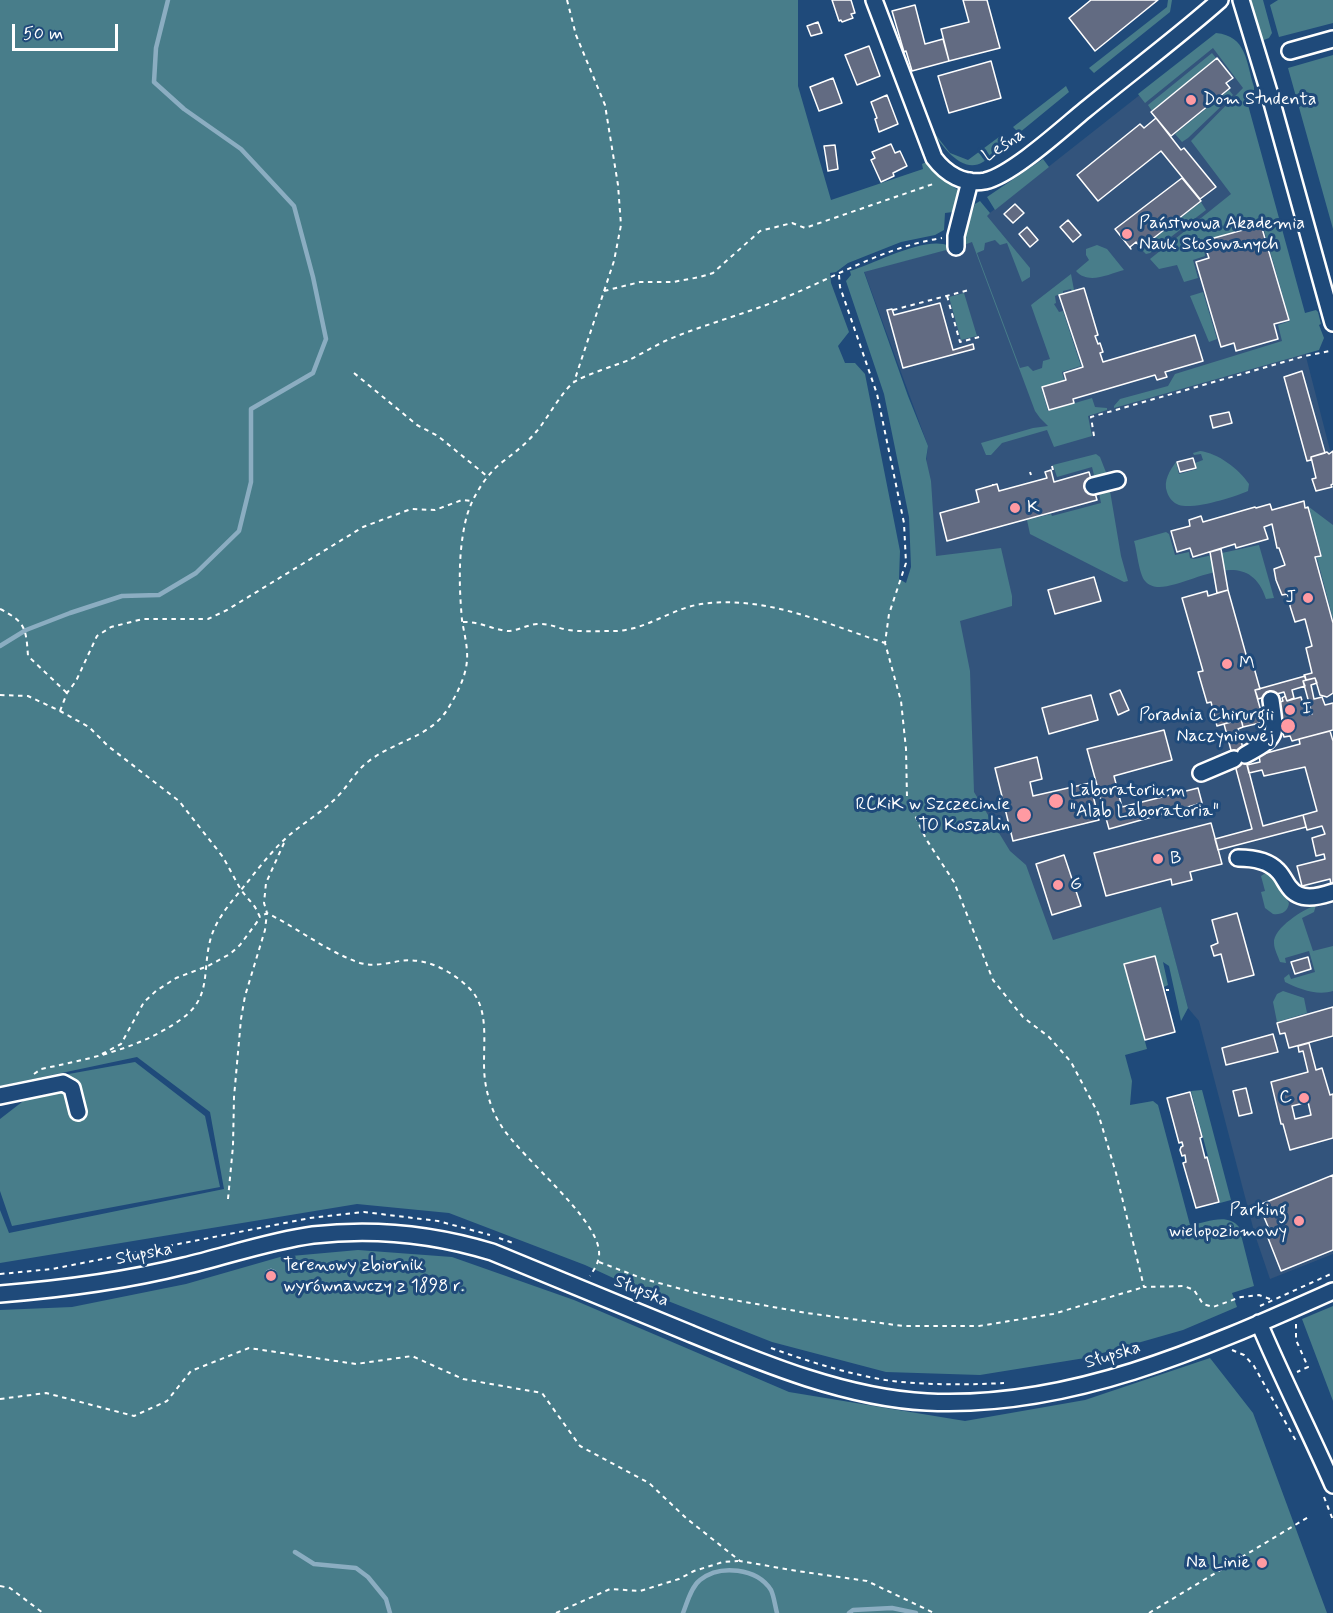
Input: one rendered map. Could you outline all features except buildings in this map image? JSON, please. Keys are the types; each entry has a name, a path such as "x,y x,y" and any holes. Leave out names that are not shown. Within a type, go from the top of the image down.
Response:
{"street":[{"path":"874,0 932,154 947,172"},
{"name":"Leśna","path":"947,172 970,182 999,176 1040,147 1220,0"},
{"path":"1241,0 1333,323"},
{"path":"1290,51 1333,39"},
{"path":"956,242 970,182"},
{"path":"1093,486 1118,480"},
{"path":"1201,773 1239,757 1272,737 1275,728 1271,700"},
{"path":"1238,858 1259,860 1277,869 1288,887 1302,896 1309,898 1333,892"},
{"path":"0,1096 63,1083 68,1084 72,1088 78,1112"},
{"name":"Słupska","path":"0,1294 110,1281 183,1267 311,1235 372,1231 403,1233 442,1239 492,1252 788,1372 840,1387 891,1398 925,1402 961,1402 1034,1395 1132,1373 1333,1292"},
{"path":"1259,1323 1282,1378 1301,1414 1327,1488"}],"path":[{"path":"30,1089 26,1079 41,1069 94,1058 119,1050 179,1021 193,1010 202,994 208,966 209,944 218,920 241,890 286,838 338,796 365,764 378,754 427,729 446,713 464,676 467,660 458,568 465,521 472,501 499,464 516,453 536,432 574,382 614,261 621,225 618,185 605,105 576,35 567,0"},
{"path":"603,291 640,282 673,282 714,273 759,231 792,223 805,228 934,185 947,172"},
{"path":"574,382 638,356 665,341 781,299 828,277 838,275 846,268 902,247 921,241 956,242"},
{"path":"838,275 840,287 877,394 904,523 906,563 890,614 885,643 901,701 906,749 907,798 926,839 954,882 993,980 1023,1017 1049,1037 1071,1062 1098,1113 1116,1173 1144,1287"},
{"path":"893,310 969,290"},
{"path":"947,296 960,342 983,336"},
{"path":"1094,436 1091,417 1305,356 1330,351"},
{"path":"354,374 417,425 438,436 488,477"},
{"path":"60,711 97,636 111,627 143,619 208,620 363,527 411,509 435,510 462,500 472,501"},
{"path":"463,622 515,631 535,624 552,624 567,630 617,631 693,606 727,601 753,602 885,643"},
{"path":"0,609 15,618 26,630 28,656 67,693"},
{"path":"0,694 28,696 89,727 108,746 179,801 223,857 241,890 260,917"},
{"path":"228,1199 241,1019 245,996 265,930 266,883 286,838"},
{"path":"94,1058 121,1044 144,1002 156,991 176,978 208,966 230,954 240,945 260,917 267,914"},
{"path":"267,914 347,958 364,964 383,965 418,960 436,965 471,989 484,1014 485,1082 491,1107 502,1127 596,1235 600,1252 599,1262 590,1276"},
{"path":"599,1262 644,1279 699,1294 807,1313 903,1326 979,1326 1053,1314 1144,1287 1184,1286 1194,1290 1203,1304 1213,1307 1242,1297 1259,1295 1271,1300 1333,1274"},
{"path":"1293,1373 1308,1367 1296,1340 1296,1326 1300,1319"},
{"path":"1216,1341 1224,1349 1238,1352 1250,1359 1300,1450"},
{"path":"0,1399 46,1393 134,1416 167,1401 191,1371 249,1348 356,1364 412,1356 463,1379 542,1393 580,1446 650,1483 686,1518 740,1561"},
{"path":"1327,1488 1333,1520"},
{"path":"1149,1613 1310,1516"},
{"path":"556,1613 610,1589 640,1591 679,1578 694,1570 723,1562 740,1561 867,1581 934,1613"},
{"path":"0,1586 10,1588 43,1613"}],"shaded area":[{"path":"1207,42 1242,59 1244,93 1305,353 1330,450 1333,450 1333,1254 1270,1279 1255,1235 1199,1021 1188,1008 1161,908 1000,956 903,656 928,446 864,271 961,246 972,227"}],"green space":[{"path":"0,0 798,0 798,86 831,200 923,169 922,164 928,161 936,173 959,191 956,209 945,213 944,230 935,235 901,242 848,263 836,272 830,273 831,283 849,332 838,346 845,363 855,363 865,374 900,551 899,579 906,583 911,567 909,517 884,394 846,281 851,275 850,271 914,247 927,244 949,246 950,249 864,272 928,446 926,459 931,481 936,556 1001,548 1012,596 1012,606 960,621 970,671 974,792 1010,851 1026,865 1053,940 1161,907 1188,1008 1181,1021 1169,966 1163,962 1168,985 1164,987 1155,956 1124,964 1147,1049 1125,1055 1132,1081 1130,1105 1153,1101 1158,1105 1190,1225 1222,1219 1229,1220 1239,1227 1254,1286 1232,1293 1237,1307 1183,1330 1085,1358 980,1375 886,1372 772,1342 635,1288 585,1265 449,1213 357,1204 0,1263 0,1210 9,1233 224,1189 210,1112 137,1057 0,1086"},
{"path":"1168,0 1172,0 1170,12 1094,73 1089,68 1167,7"},
{"path":"1251,0 1263,0 1272,33 1269,38 1261,41"},
{"path":"1278,0 1333,0 1333,23 1279,37 1270,5"},
{"path":"1216,33 1234,39 1240,45 1247,60 1254,90 1245,94 1305,313 1316,310 1318,312 1321,324 1319,325 1324,338 1319,350 1114,408 1120,399 1168,386 1175,374 1282,341 1278,325 1290,321 1262,223 1203,241 1205,256 1193,260 1198,278 1184,282 1177,265 1159,269 1150,259 1231,194 1191,141 1243,88 1213,48 1145,103 1138,94"},
{"path":"1212,53 1216,58 1152,111 1148,105"},
{"path":"1333,55 1333,229 1288,68"},
{"path":"1066,86 1069,92 1019,133 1013,127"},
{"path":"1229,90 1233,95 1182,142 1175,134"},
{"path":"1003,134 1009,142 983,162 967,165 950,153 968,160"},
{"path":"1043,159 1049,167 995,210 987,197"},
{"path":"980,201 990,213 987,216 1030,268 1030,277 1022,282 1007,243 1000,245 995,240 985,243 984,250 977,253 1020,368 1028,366 1033,371 1042,368 1043,361 1050,359 1031,305 1071,274 1074,290 1063,291 1055,296 1056,303 1054,304 1059,312 1063,311 1081,366 1062,372 1064,380 1041,387 1048,411 1092,398 1095,407 1107,408 1107,410 1088,416 1092,436 1054,447 1047,430 1002,443 991,455 986,455 981,443 1048,426 1035,411 972,242 961,246 975,204"},
{"path":"1201,202 1206,210 1150,253 1146,254 1141,249"},
{"path":"1097,245 1107,249 1124,270 1093,278 1076,271 1089,260 1086,249"},
{"path":"1203,292 1217,339 1209,342 1190,296"},
{"path":"964,293 977,336 961,340 949,297"},
{"path":"1200,451 1221,458 1234,467 1249,484 1248,491 1194,506 1179,505 1173,502 1166,488 1169,472 1176,462 1179,474 1197,469 1195,463 1203,460 1201,454 1194,455 1193,453"},
{"path":"1096,454 1100,457 1107,475 1105,479 1096,483 1092,467 1057,477 1053,465"},
{"path":"1106,487 1110,491 1121,556 1128,581 1124,582 1030,534 1027,520 1101,503 1098,488"},
{"path":"1309,507 1333,525 1333,619 1317,558 1322,556"},
{"path":"1166,532 1169,534 1175,555 1189,552 1190,558 1194,559 1259,545 1274,598 1266,599 1255,580 1241,571 1224,571 1170,586 1156,587 1145,581 1134,541"},
{"path":"1269,871 1289,903 1286,911 1281,913 1273,914 1265,908 1261,892 1265,891 1261,876"},
{"path":"1316,905 1314,912 1302,918 1313,951 1333,946 1333,991 1321,993 1308,991 1285,982 1284,978 1289,974 1291,979 1315,972 1309,951 1285,958 1286,963 1280,962 1274,945 1278,931 1284,925"},
{"path":"1283,991 1304,998 1307,1013 1277,1022 1273,1002 1277,994"},
{"path":"135,1062 205,1116 220,1187 12,1226 0,1191 0,1119 31,1095 30,1081"},
{"path":"1202,1090 1231,1200 1220,1203 1191,1091"},
{"path":"358,1250 452,1257 574,1300 789,1392 965,1421 1085,1400 1210,1358 1253,1413 1327,1613 0,1613 0,1310 72,1307 186,1284 280,1257"},
{"path":"1333,1306 1333,1401 1302,1319"}],"waterway":[{"path":"0,646 26,630 122,596 159,595 196,573 239,531 251,482 251,409 313,373 326,339 313,277 294,206 241,149 184,109 154,82 156,48 168,0"},
{"path":"295,1552 314,1564 356,1568 368,1577 386,1599 390,1613"},
{"path":"683,1613 692,1591 700,1580 708,1575 728,1570 748,1573 765,1583 772,1592 777,1613"},
{"path":"849,1613 853,1610 892,1608 916,1613"}],"place":[{"name":"Dom Studenta","path":"1191,100"},
{"name":"Państwowa Akademia Nauk Stosowanych","path":"1127,234"},
{"name":"K","path":"1015,508"},
{"name":"J","path":"1308,598"},
{"name":"M","path":"1227,664"},
{"name":"I","path":"1290,710"},
{"name":"Poradnia Chirurgii Naczyniowej","path":"1288,726"},
{"name":"Laboratorium \"Alab Laboratoria\"","path":"1056,801"},
{"name":"RCKiK w Szczecinie TO Koszalin","path":"1024,815"},
{"name":"B","path":"1158,859"},
{"name":"G","path":"1058,885"},
{"name":"C","path":"1304,1098"},
{"name":"Parking wielopoziomowy","path":"1299,1221"},
{"name":"Terenowy zbiornik wyrównawczy z 1898 r.","path":"271,1276"},
{"name":"Na Linie","path":"1262,1563"}]}
